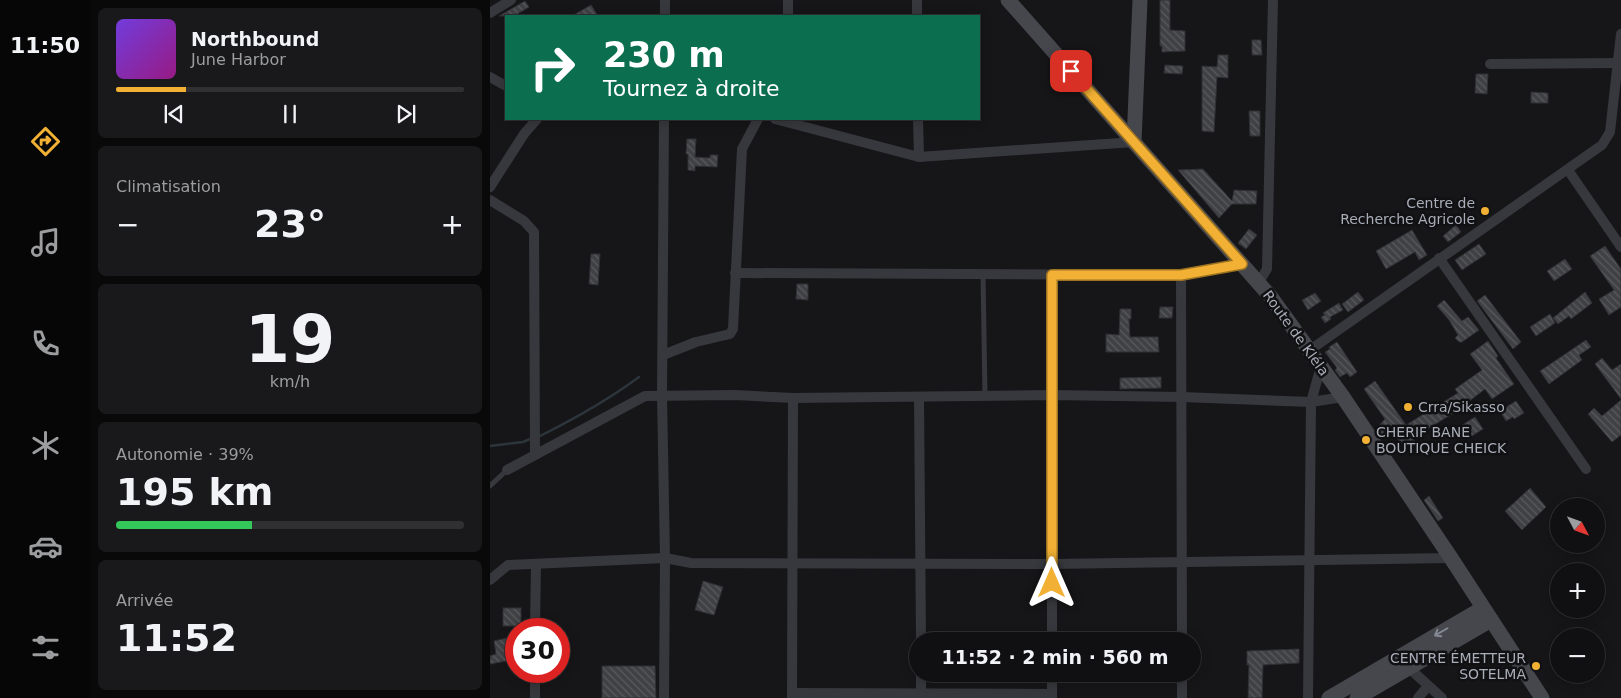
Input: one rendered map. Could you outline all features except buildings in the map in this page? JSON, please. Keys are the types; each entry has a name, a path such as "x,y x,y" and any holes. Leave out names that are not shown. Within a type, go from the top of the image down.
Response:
{"main road":[{"name":"Route de Kléla","path":"1008,0 1258,282 1310,350 1451,558 1541,698"},
{"path":"1134,142 1140,0"},
{"path":"1357,698 1408,668 1487,614"},
{"path":"1329,698 1487,614"}],"street":[{"path":"490,13 511,0"},
{"path":"665,0 665,15"},
{"path":"788,0 788,15"},
{"path":"917,0 917,15"},
{"path":"1258,282 1267,269 1272,0"},
{"path":"1310,350 1602,145 1610,132 1621,34"},
{"path":"1490,64 1618,63"},
{"path":"490,77 505,85"},
{"path":"490,187 524,134 536,120"},
{"path":"664,120 662,395 665,558 664,698"},
{"path":"662,355 696,342 730,334 733,329 742,149 757,120"},
{"path":"786,120 918,157 1134,142"},
{"path":"918,120 918,157"},
{"path":"1568,170 1621,247"},
{"path":"490,200 524,221 534,232 535,455"},
{"path":"1439,258 1586,469"},
{"path":"736,272 1181,275 1242,264"},
{"path":"1052,275 1052,632"},
{"path":"1181,275 1182,632"},
{"path":"1308,698 1311,402 1321,366"},
{"path":"507,470 645,396 735,395 793,398 985,396 1182,397 1311,402 1343,397"},
{"path":"919,397 921,632"},
{"path":"793,398 794,563 792,696 1052,696 1052,682"},
{"path":"490,580 508,565 665,558 691,563 1052,564 1451,558"},
{"path":"535,618 536,564"},
{"path":"1408,668 1442,698"},
{"path":"921,682 921,696"},
{"path":"1182,682 1182,698"},
{"path":"535,683 535,698"},
{"path":"1418,698 1428,686"}],"lane":[{"path":"984,274 985,396"},
{"path":"490,486 507,470"}],"waterway":[{"path":"540,436 591,409 639,377"},
{"path":"490,446 523,442 530,439"}],"place":[{"name":"Centre de Recherche Agricole","path":"1485,211"},
{"name":"Crra/Sikasso","path":"1408,407"},
{"name":"CHERIF BANE BOUTIQUE CHEICK","path":"1366,440"},
{"name":"CENTRE ÉMETTEUR SOTELMA","path":"1536,666"}],"route":[{"path":"1052,583 1052,275 1181,275 1242,264 1071,71"}]}
